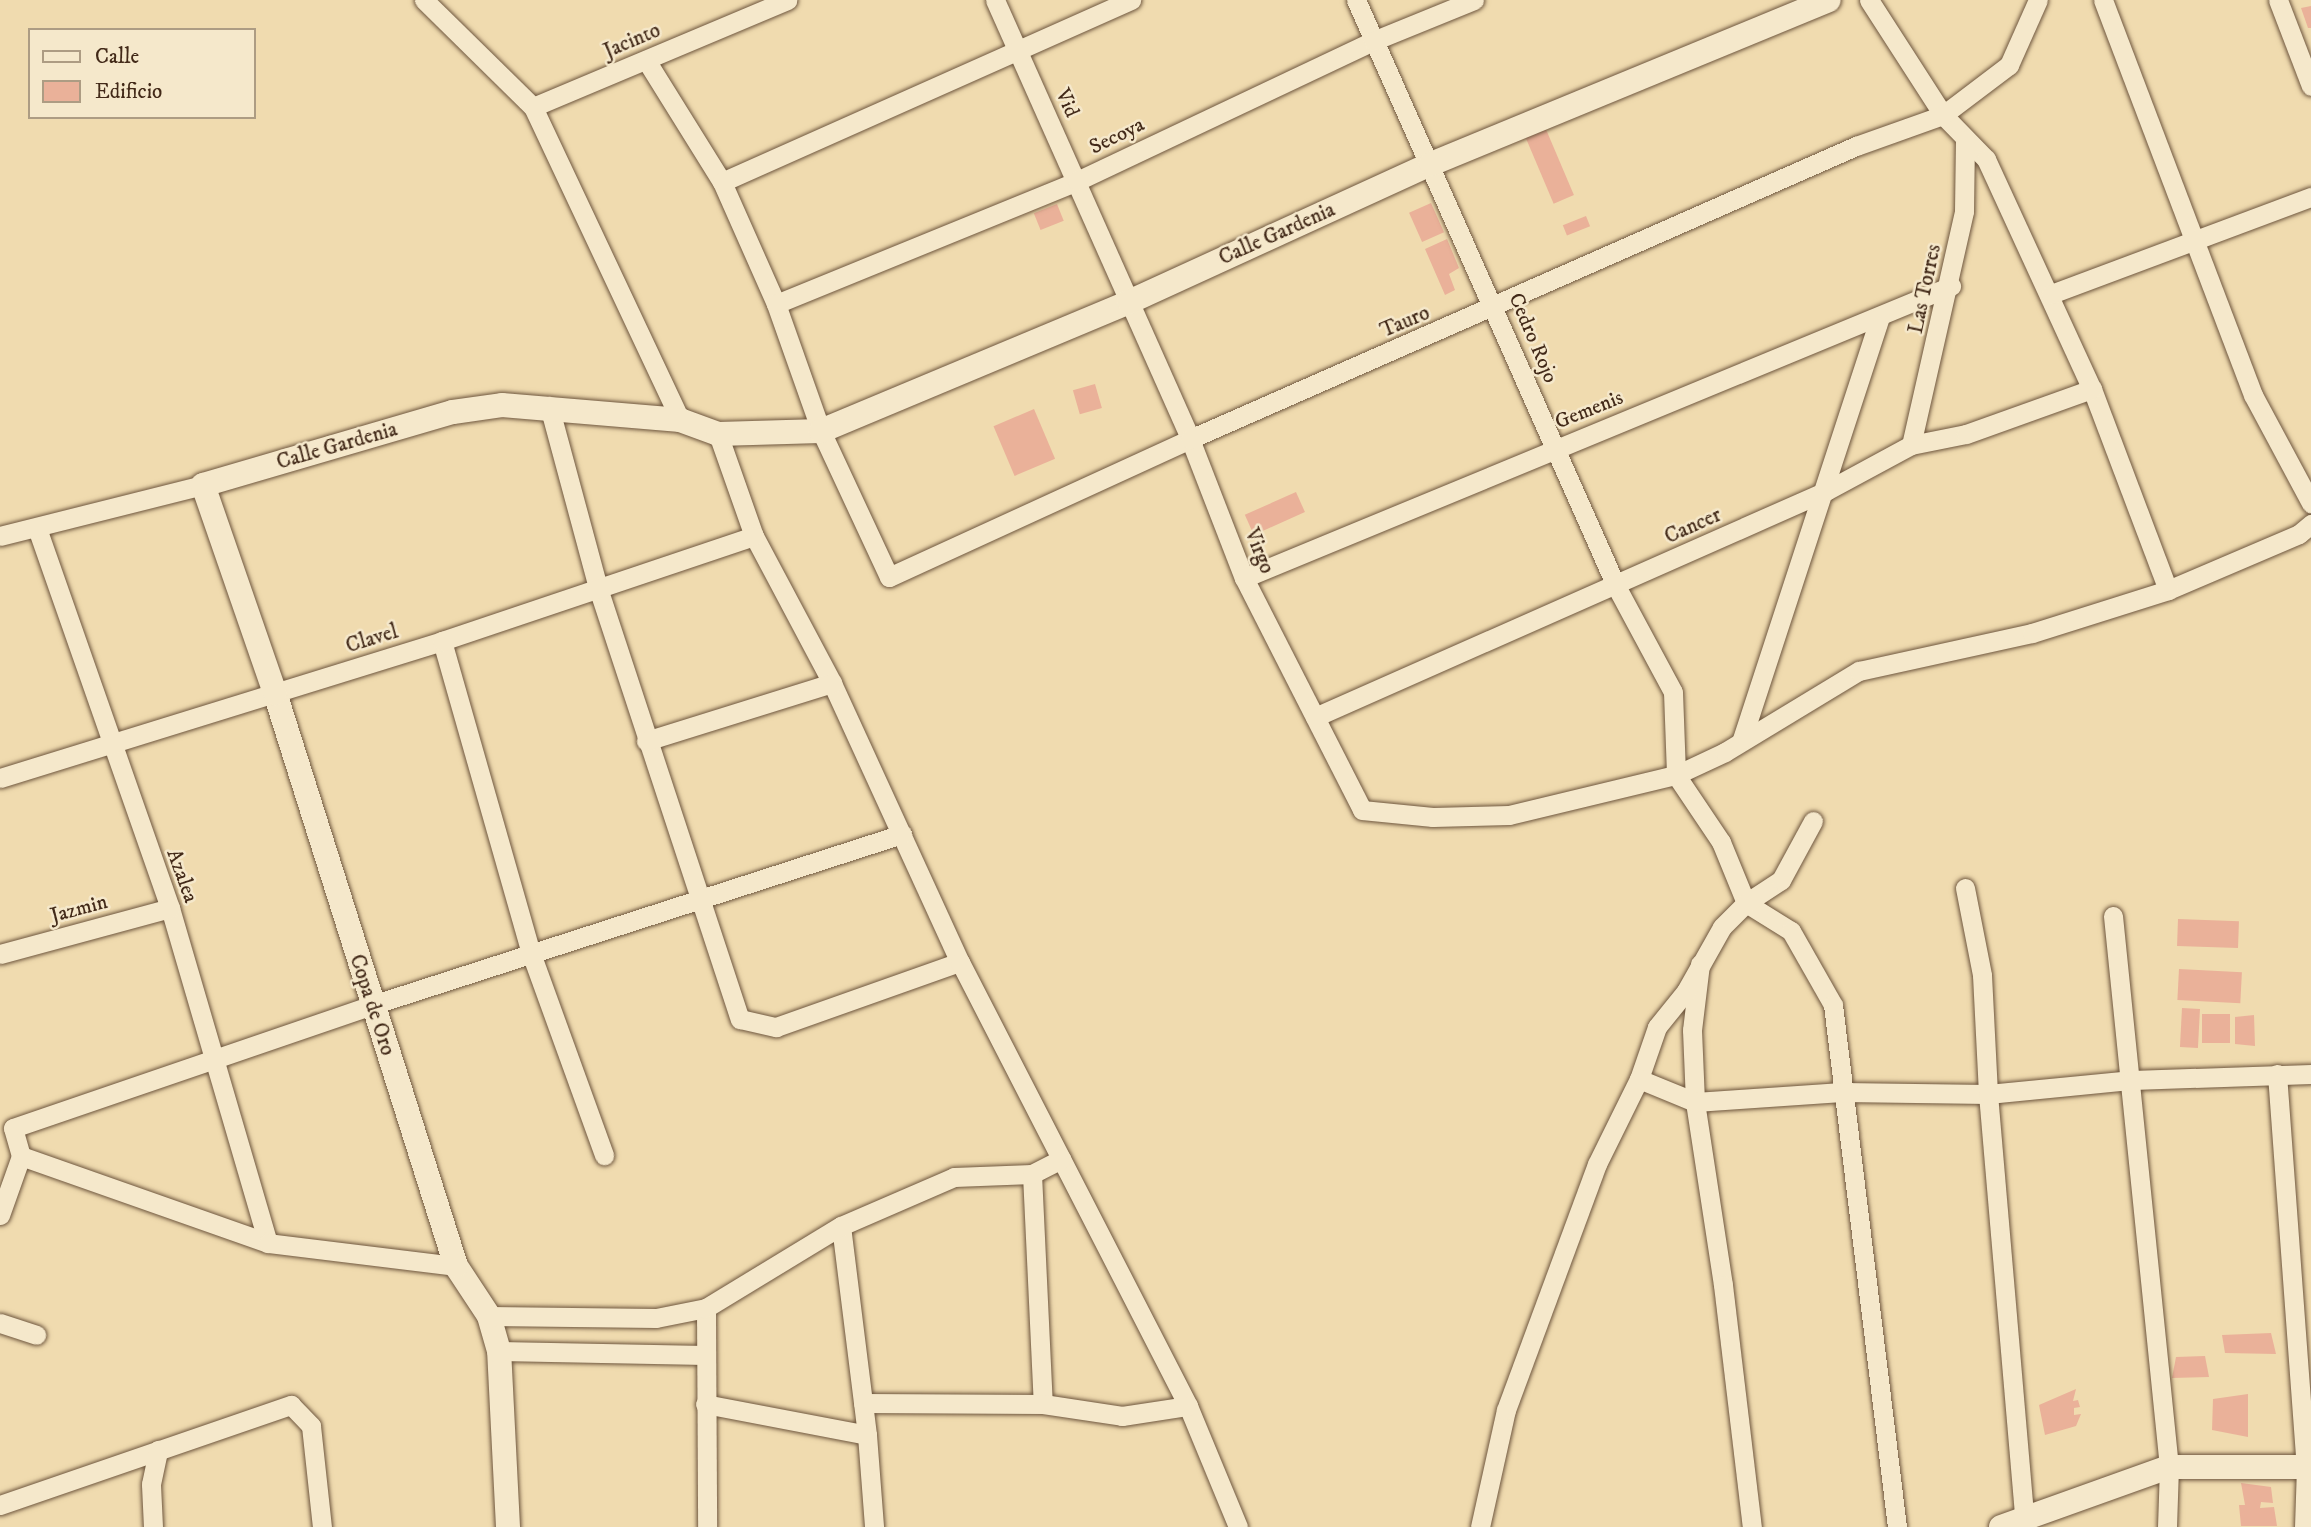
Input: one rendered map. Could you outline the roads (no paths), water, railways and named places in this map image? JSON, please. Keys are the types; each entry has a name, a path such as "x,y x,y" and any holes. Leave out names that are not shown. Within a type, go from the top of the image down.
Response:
{"street":[{"path":"424,0 533,107 680,420"},
{"name":"Jacinto","path":"533,107 788,0"},
{"name":"Vid","path":"995,0 1129,302"},
{"path":"722,182 1131,0"},
{"name":"Cedro Rojo","path":"1356,0 1432,164 1616,586 1673,692 1676,775"},
{"name":"Secoya","path":"776,303 1077,181 1373,41 1474,0"},
{"name":"Calle Gardenia","path":"0,536 203,485 453,412 502,405 549,406 680,420 718,433 821,431 1129,302 1432,164 1829,0"},
{"path":"1869,0 1943,115 1986,159 2051,294 2092,389 2168,590"},
{"path":"1943,115 2009,65 2038,0"},
{"path":"2103,0 2253,395 2311,503"},
{"path":"2278,0 2311,86"},
{"path":"646,60 722,182 776,303 821,431"},
{"name":"Tauro","path":"821,431 889,578 1190,439 1495,308 1856,146 1943,115"},
{"name":"Las Torres","path":"1911,445 1951,286 1964,211 1965,140"},
{"path":"2051,294 2311,197"},
{"name":"Gemenis","path":"1244,578 1951,286"},
{"name":"Virgo","path":"1129,302 1190,439 1244,578 1362,810 1433,817 1509,815 1676,775"},
{"path":"1742,739 1826,491 1880,317"},
{"name":"Cancer","path":"1315,717 1826,491 1911,445 1966,434 2092,389"},
{"path":"549,406 598,588 646,741 704,901 740,1019 776,1027 960,962"},
{"path":"718,433 754,536 832,683 960,962 1188,1406 1238,1527"},
{"name":"Copa de Oro","path":"203,485 275,693 456,1266 489,1316 499,1352 508,1527"},
{"path":"1897,1527 1833,1005 1791,931 1746,902 1721,842 1676,775 1859,671 2032,633 2168,590 2299,534 2311,524"},
{"name":"Azalea","path":"37,528 109,744 170,908 268,1243"},
{"name":"Clavel","path":"0,778 442,641 754,536"},
{"path":"442,641 532,956 604,1154"},
{"path":"646,741 832,683"},
{"path":"1480,1527 1506,1410 1597,1164 1639,1079 1657,1027 1686,991 1722,927 1746,902 1781,880 1813,821"},
{"path":"0,1215 21,1156 6,1123 215,1062 372,1005 704,901 902,834"},
{"path":"1965,888 1982,975 1987,1094 2025,1523"},
{"name":"Jazmin","path":"0,954 170,908"},
{"path":"2113,916 2132,1080 2169,1467 2167,1527"},
{"path":"1700,964 1692,1030 1695,1102 1723,1285 1752,1527"},
{"path":"2277,1074 2309,1467 2304,1527"},
{"path":"1639,1079 1695,1102 1842,1092 1987,1094 2132,1080 2311,1074"},
{"path":"21,1156 268,1243 456,1266"},
{"path":"489,1316 656,1318 706,1308 841,1226 954,1177 1032,1174 1061,1159"},
{"path":"1032,1174 1044,1404"},
{"path":"841,1226 867,1434 874,1527"},
{"path":"706,1308 707,1527"},
{"path":"0,1323 36,1335"},
{"path":"499,1352 705,1355"},
{"path":"863,1403 1044,1404 1122,1416 1188,1406"},
{"path":"705,1404 867,1434"},
{"path":"0,1505 291,1405 311,1426 322,1527"},
{"path":"153,1527 151,1484 158,1450"},
{"path":"2001,1527 2025,1523 2169,1467 2309,1467"}]}
